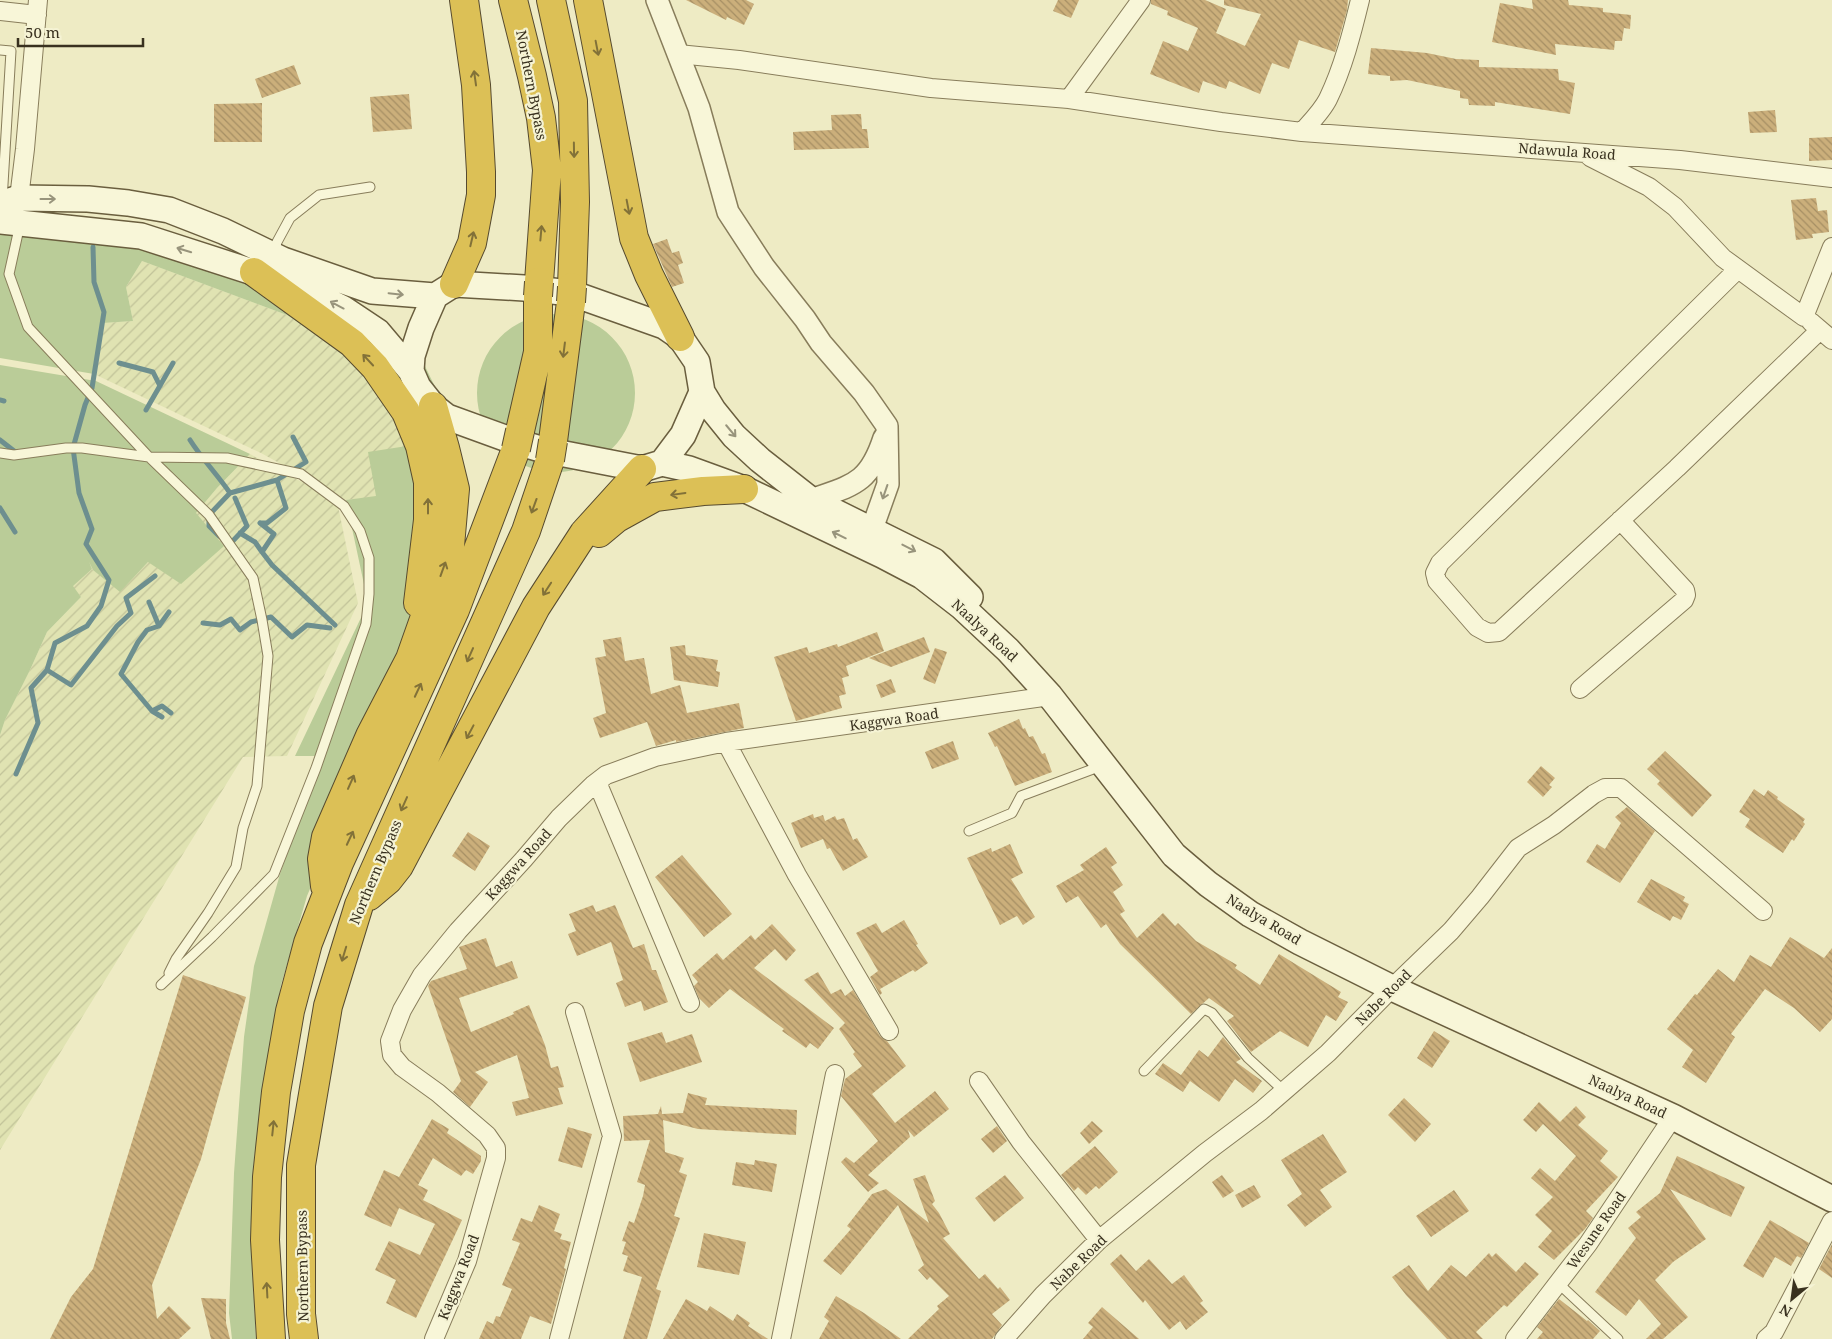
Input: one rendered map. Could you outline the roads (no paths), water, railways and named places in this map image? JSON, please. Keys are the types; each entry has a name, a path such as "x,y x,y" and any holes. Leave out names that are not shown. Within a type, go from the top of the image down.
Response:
{"highway":[{"path":"444,290 472,243 481,195 476,85 464,0"},
{"name":"Northern Bypass","path":"326,895 455,610 518,440 538,352 539,289 547,170 541,118 513,0"},
{"name":"Northern Bypass","path":"304,1339 301,1314 301,1165 328,1006 359,905 526,531 552,451 571,295 575,202 573,101 551,0"},
{"path":"588,0 634,238 649,275 680,337"},
{"path":"270,263 375,367 406,412 420,446 428,482 428,520 410,659"},
{"path":"271,1339 265,1240 267,1177 276,1092 292,1002 308,943 326,895 322,859 326,838 370,736 410,659 448,553 455,489 446,448 433,406"},
{"path":"359,905 388,880 399,866 536,607 584,533 652,466"},
{"path":"564,563 617,518 655,498 703,491 744,489"}],"main road":[{"path":"8,210 88,199 169,210 223,230 270,263 296,286 342,308 378,332 411,371 418,387 433,406 447,417 514,441 560,453 652,466 690,469 744,489 801,506"},
{"path":"8,210 270,263 372,290 524,288 571,293 664,326 680,337 698,362 702,392 713,410 734,436 760,460 801,506"},
{"path":"411,371 412,356 421,328 444,290"},
{"path":"652,466 683,435 702,392"},
{"name":"Naalya Road","path":"801,506 867,538 934,561 966,592 1008,650 1050,696 1174,855 1208,884 1250,914 1300,942 1392,988 1673,1117 1832,1199"}],"street":[{"path":"656,0 698,108 728,212 764,267 805,318 821,343 864,393 888,426 888,484 867,538"},
{"path":"1302,132 1328,100 1348,44 1360,0"},
{"path":"1069,99 1139,1"},
{"path":"0,11 37,7 8,210"},
{"name":"Ndawula Road","path":"678,54 739,60 931,88 1069,99 1302,132 1680,160 1832,178"},
{"path":"1581,152 1649,187 1675,208 1737,270 1804,317 1826,335 1677,468 1499,632 1488,633 1477,627 1437,581 1435,573 1440,563 1737,270"},
{"path":"1804,317 1832,247"},
{"path":"801,506 855,484 866,473 878,456 888,426"},
{"path":"1580,689 1684,600 1686,595 1685,590 1620,520"},
{"name":"Kaggwa Road","path":"434,1339 467,1261 496,1158 496,1148 487,1135 438,1093 402,1067 392,1055 390,1042 402,1010 422,975 458,931 524,859 558,818 581,795 606,775 655,757 726,742 1050,696"},
{"path":"726,742 797,874 889,1031"},
{"path":"597,782 690,1003"},
{"name":"Nabe Road","path":"1004,1339 1043,1296 1099,1240 1205,1153 1261,1111 1328,1052 1451,931 1480,898 1518,848 1554,825 1594,794 1605,788 1621,788 1763,912"},
{"path":"559,1339 612,1136 575,1012"},
{"path":"781,1339 835,1074"},
{"path":"979,1081 1021,1142 1099,1240"},
{"name":"Wesune Road","path":"1514,1339 1588,1244 1673,1117"},
{"path":"1766,1339 1774,1332 1832,1221"}],"lane":[{"path":"0,50 10,51 8,274 28,327 149,457 209,514 253,578 268,656 257,786 243,828 236,867 163,982 212,937 274,874 316,768 366,624 369,594 369,558 360,531 344,506 301,474 227,458 149,457 82,448 66,448 18,455 0,454"},
{"path":"270,263 277,242 290,218 319,195 370,188"},
{"path":"969,831 1012,813 1022,796 1104,765"},
{"path":"1144,1071 1204,1009 1212,1013 1248,1058 1284,1091"},
{"path":"1558,1284 1618,1339"}],"waterway":[{"path":"16,774 38,723 31,688 47,670 55,643 87,626 101,606 109,580 86,544 92,529 79,493 73,448 85,405 92,388 104,312 94,282 93,247"},
{"path":"119,363 153,372 160,386"},
{"path":"146,410 173,363"},
{"path":"0,400 4,401"},
{"path":"219,536 209,526 209,515 230,493 277,480 306,462 293,437"},
{"path":"0,440 18,454"},
{"path":"190,440 230,493"},
{"path":"261,523 267,523 286,508 277,480"},
{"path":"229,545 247,526 235,498"},
{"path":"0,508 15,532"},
{"path":"260,523 274,534 262,552 272,565 335,625"},
{"path":"240,533 255,542 262,552"},
{"path":"47,670 71,685 117,626 131,613 126,598 155,576"},
{"path":"149,602 159,626"},
{"path":"162,717 152,711 121,674 138,642 147,630 159,626 169,612"},
{"path":"203,623 220,625 231,619 240,630 251,622 271,617 292,637 307,625 330,628"},
{"path":"152,711 162,706 171,713"}]}
